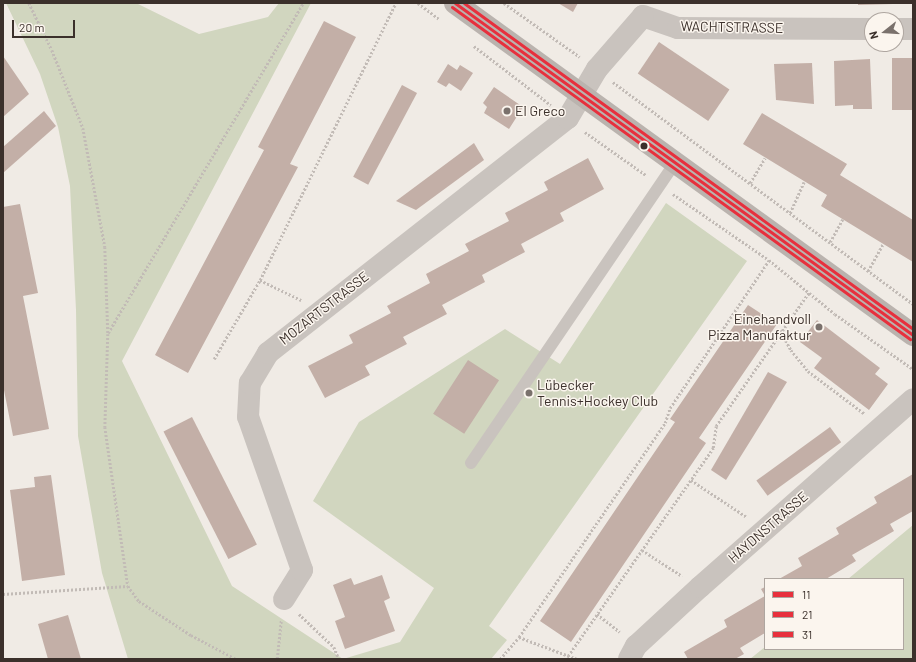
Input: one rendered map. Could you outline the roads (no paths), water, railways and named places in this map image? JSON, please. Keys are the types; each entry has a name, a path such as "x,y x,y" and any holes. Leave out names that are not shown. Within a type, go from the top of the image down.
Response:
{"main road":[{"path":"456,3 495,34 583,93 913,335"}],"street":[{"name":"WACHTSTRASSE","path":"583,93 597,69 642,10 678,28 864,29"},
{"name":"MOZARTSTRASSE","path":"284,599 302,570 248,417 250,382 268,353 320,310 568,118 583,93"},
{"name":"HAYDNSTRASSE","path":"632,652 700,587 913,399"}],"lane":[{"path":"471,463 676,161"}],"place":[{"name":"El Greco","path":"507,111"},
{"name":"Einehandvoll Pizza Manufaktur","path":"819,327"},
{"name":"Lübecker Tennis+Hockey Club","path":"529,393"}]}
